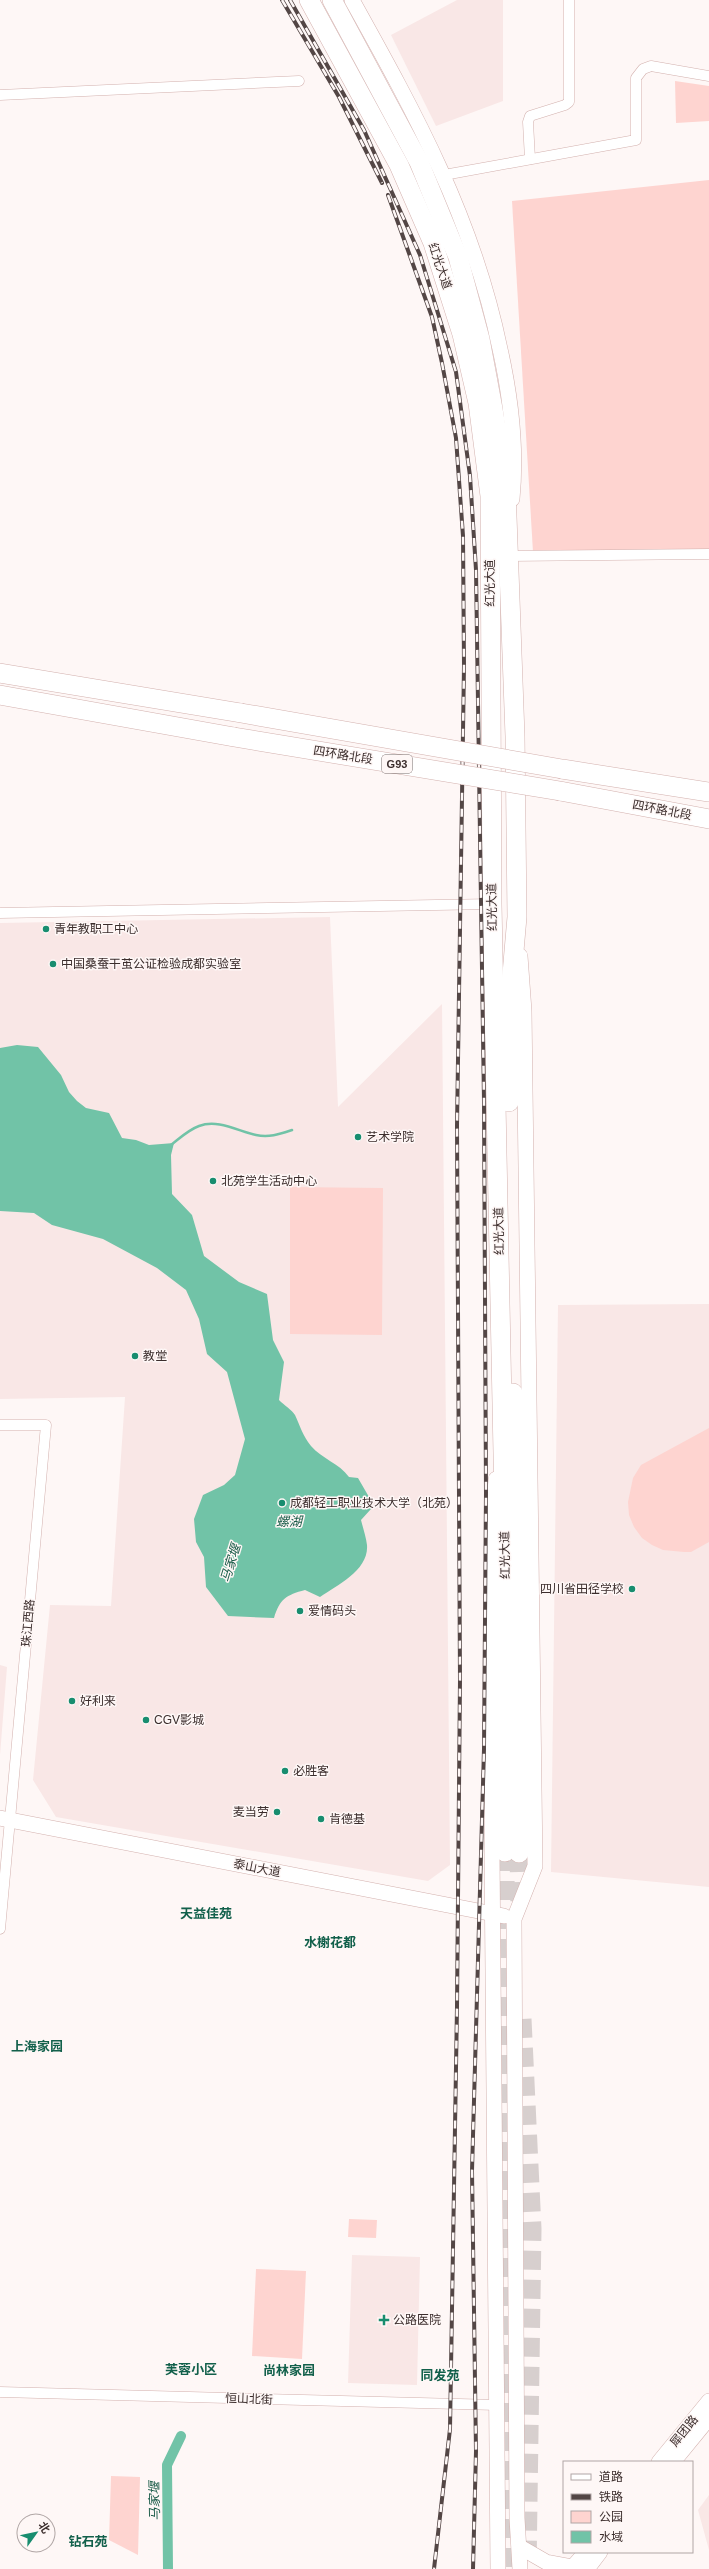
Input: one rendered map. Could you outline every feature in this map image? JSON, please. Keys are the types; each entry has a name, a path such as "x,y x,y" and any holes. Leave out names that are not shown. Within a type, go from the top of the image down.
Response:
{"highway":[{"name":"红光大道","path":"309,0 399,165 433,243 462,334 478,402 490,496 492,904 512,1852 520,1540 509,1310 509,1008 517,917 515,736 506,489 480,340 458,257 419,162 332,0"},
{"name":"四环路北段","path":"0,674 241,713 562,769 709,792"},
{"name":"四环路北段","path":"0,695 234,737 560,791 709,819"},
{"path":"513,1393 529,1504"}],"main road":[{"path":"352,0 444,175 476,254 486,288 511,399 514,478 508,551"},
{"path":"517,917 524,1011 529,1504 535,1866 514,1919 516,2510 520,2546 520,2569"},
{"path":"498,2569 493,1517 502,1416"},
{"name":"泰山大道","path":"5,1819 514,1919"},
{"name":"犀团路","path":"660,2461 709,2401"},
{"name":"犀团路","path":"674,2461 709,2418"},
{"path":"520,2546 546,2562 577,2568 599,2553"},
{"path":"577,2568 585,2553"}],"street":[{"path":"530,159 528,122 530,116 565,105 569,102 569,0"},
{"path":"444,175 636,140 636,78 646,68 651,66 709,76"},
{"path":"0,95 299,81"},
{"path":"508,551 709,554"},
{"path":"0,913 492,904"},
{"name":"珠江西路","path":"0,1425 46,1426 5,1819 0,1929"},
{"name":"恒山北街","path":"0,2392 498,2405"}],"shaded area":[{"path":"457,0 503,0 503,101 436,126 391,35"},
{"name":"成都轻工职业技术大学（北苑）","path":"330,917 338,1107 442,1004 450,1865 428,1881 56,1817 33,1780 50,1605 111,1606 125,1397 0,1399 0,923"},
{"name":"四川省田径学校","path":"709,1304 709,1887 551,1872 558,1305"},
{"path":"0,1665 7,1667 0,1755"},
{"name":"公路医院","path":"352,2255 420,2257 417,2385 348,2383"},
{"path":"709,2495 709,2550 698,2510"}],"green space":[{"path":"675,81 709,86 709,121 676,123"},
{"path":"709,180 709,550 533,552 512,201"},
{"path":"290,1187 383,1188 382,1335 290,1334"},
{"path":"709,1428 709,1542 691,1552 663,1550 642,1538 634,1527 629,1515 628,1502 633,1478 641,1465"},
{"path":"349,2219 377,2220 376,2238 348,2237"},
{"path":"256,2269 306,2271 302,2359 252,2356"},
{"path":"111,2476 140,2477 138,2555 109,2540"}],"water":[{"name":"螺湖","path":"17,1045 38,1047 61,1075 69,1092 77,1101 86,1108 109,1113 122,1138 136,1140 149,1145 174,1143 171,1155 172,1194 192,1215 204,1256 239,1282 267,1294 273,1340 284,1362 279,1400 295,1415 311,1446 345,1472 349,1477 358,1478 369,1497 371,1509 361,1520 367,1545 363,1562 351,1576 320,1597 305,1590 288,1596 281,1602 274,1618 228,1616 206,1587 204,1557 196,1542 194,1519 203,1495 224,1485 235,1475 245,1439 227,1372 207,1354 199,1319 186,1290 157,1268 103,1239 52,1225 34,1213 0,1211 0,1048"}],"waterway":[{"path":"171,1145 184,1134 206,1124 228,1126 261,1136 274,1135 292,1130"},
{"name":"马家堰","path":"168,2569 167,2465 181,2436"}],"tunnel":[{"path":"505,1852 508,2569"},
{"path":"519,1853 520,1910"},
{"path":"522,2019 532,2229 527,2569"}],"railway":[{"path":"282,0 339,97 382,183"},
{"path":"290,0 364,130 420,255 456,372 470,476 476,570 484,1101 486,1492 484,1749 472,2171 476,2451 473,2569"},
{"path":"388,195 432,317 456,438 463,536 464,666 457,1126 460,1680 457,2007 450,2429 434,2569"}],"place":[{"name":"青年教职工中心","path":"46,929"},
{"name":"中国桑蚕干茧公证检验成都实验室","path":"53,964"},
{"name":"艺术学院","path":"358,1137"},
{"name":"北苑学生活动中心","path":"213,1181"},
{"name":"教堂","path":"135,1356"},
{"name":"成都轻工职业技术大学（北苑）","path":"282,1503"},
{"name":"四川省田径学校","path":"632,1589"},
{"name":"爱情码头","path":"300,1611"},
{"name":"好利来","path":"72,1701"},
{"name":"CGV影城","path":"146,1720"},
{"name":"必胜客","path":"285,1771"},
{"name":"麦当劳","path":"277,1812"},
{"name":"肯德基","path":"321,1819"},
{"name":"公路医院","path":"384,2320"}],"district":[{"name":"天益佳苑","path":"206,1913"},
{"name":"水榭花都","path":"330,1942"},
{"name":"上海家园","path":"37,2046"},
{"name":"芙蓉小区","path":"191,2369"},
{"name":"尚林家园","path":"289,2370"},
{"name":"同发苑","path":"440,2375"},
{"name":"钻石苑","path":"88,2541"}]}
